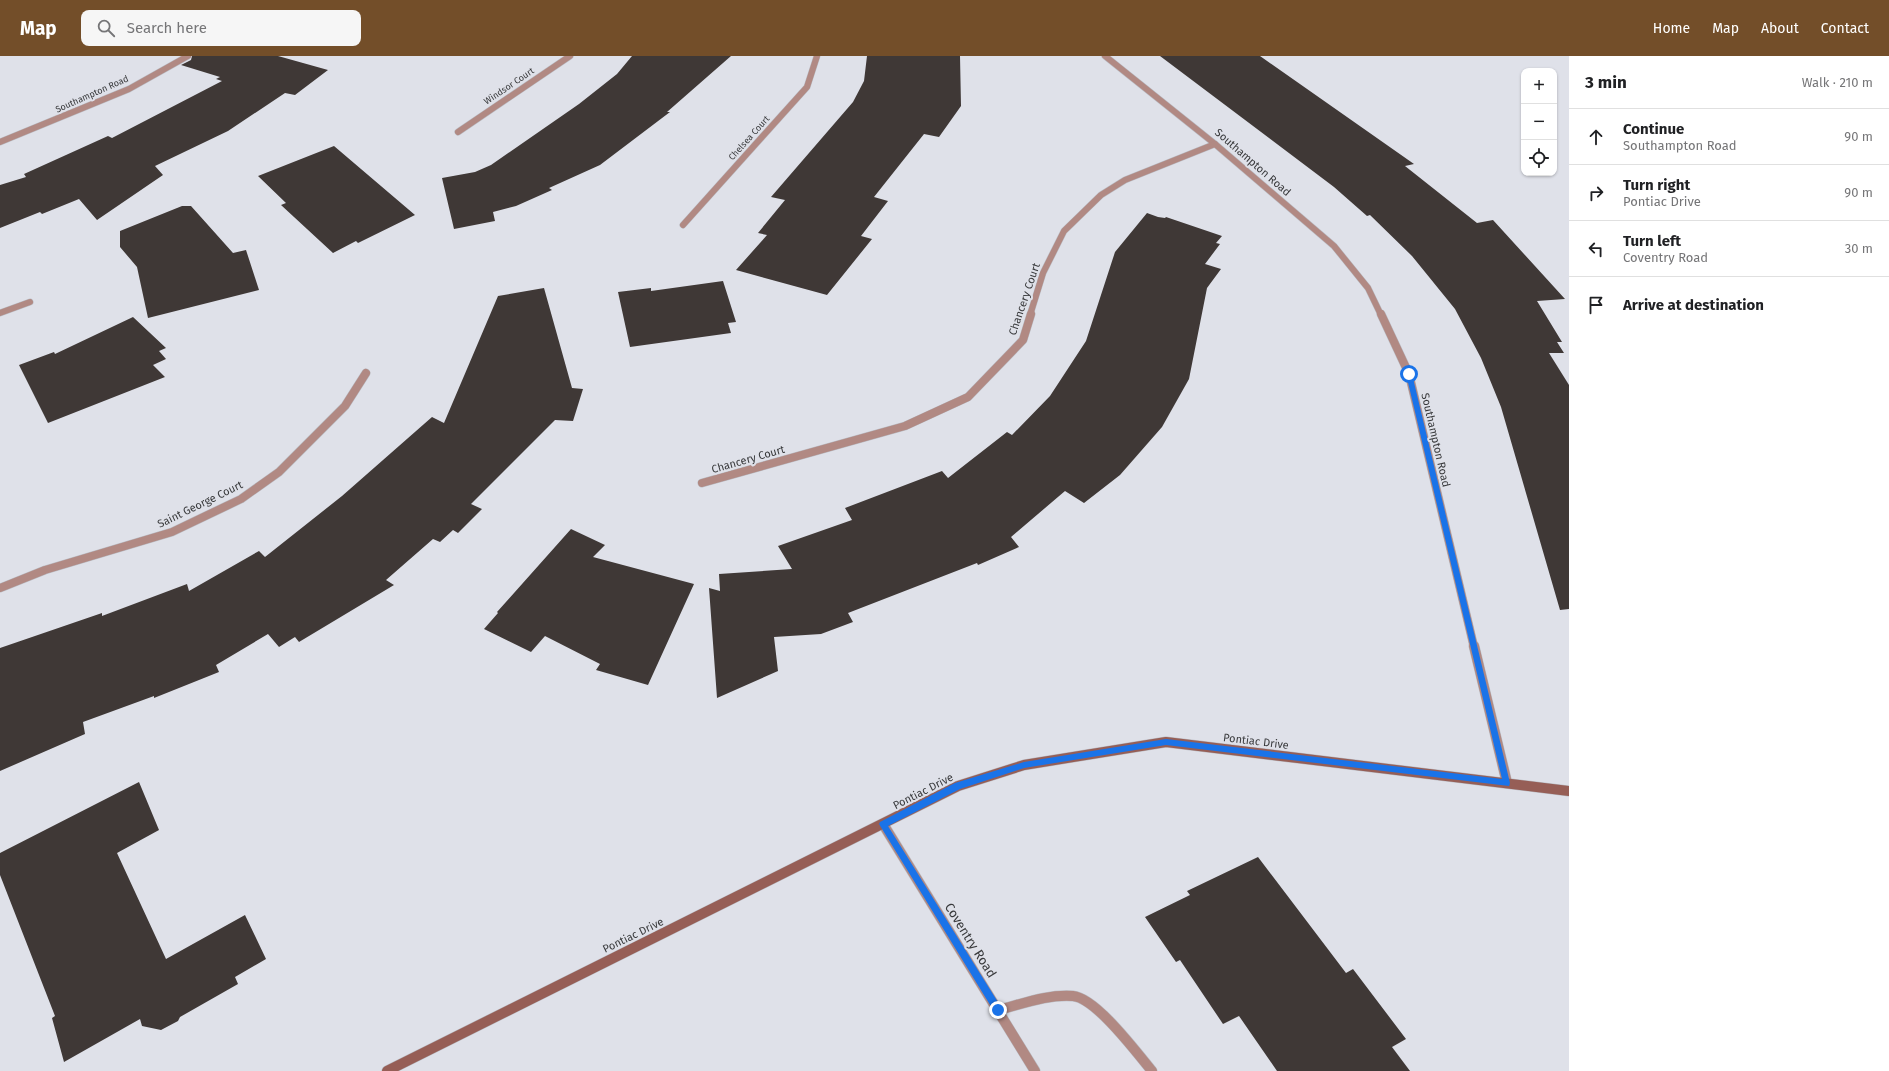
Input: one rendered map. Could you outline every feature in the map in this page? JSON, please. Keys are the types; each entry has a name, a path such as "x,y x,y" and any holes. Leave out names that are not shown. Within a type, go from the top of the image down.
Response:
{"main road":[{"name":"Pontiac Drive","path":"387,1071 958,786 1024,765 1166,742 1569,791"}],"street":[{"name":"Southampton Road","path":"0,142 129,89 188,56"},
{"name":"Windsor Court","path":"458,132 570,56"},
{"name":"Chelsea Court","path":"683,225 807,87 817,56"},
{"name":"Southampton Road","path":"1105,56 1216,144 1334,246 1368,288 1409,374 1507,783"},
{"name":"Chancery Court","path":"702,483 905,426 968,397 1023,340 1042,273 1064,231 1101,195 1124,180 1216,144"},
{"path":"0,313 30,302"},
{"name":"Saint George Court","path":"0,588 45,570 172,532 241,499 279,472 344,406 366,373"},
{"name":"Coventry Road","path":"883,824 1035,1071"},
{"path":"998,1010 1051,996 1075,996 1103,1013 1152,1071"}],"building":[{"path":"192,56 278,56 328,70 295,95 285,93 228,131 155,166 163,175 97,220 79,199 42,214 40,212 0,228 0,185 26,177 24,174 108,136 112,138 222,81 216,79 220,77 181,65 191,60"},
{"path":"632,56 731,56 667,112 670,112 600,165 549,188 552,190 516,206 493,212 495,221 454,229 442,178 475,172 491,165 579,104 617,74"},
{"path":"867,56 960,56 961,106 939,137 924,134 874,197 888,201 861,236 872,239 827,295 736,270 767,235 758,233 785,200 771,197 853,102 864,81"},
{"path":"1160,56 1260,56 1414,164 1405,166 1477,223 1493,220 1565,299 1537,301 1562,342 1557,342 1564,353 1549,353 1569,385 1569,609 1560,610 1501,407 1481,358 1455,309 1412,256 1370,215 1367,216 1334,187"},
{"path":"334,146 415,215 358,243 356,241 333,253 281,205 286,203 258,176"},
{"path":"182,206 191,206 233,253 246,250 259,290 148,318 137,267 120,247 120,231"},
{"path":"1147,213 1158,217 1166,217 1222,236 1216,243 1220,244 1205,264 1221,269 1207,288 1189,379 1162,427 1120,475 1084,503 1065,491 1011,537 1019,547 978,565 977,563 848,613 853,622 821,634 774,637 778,671 717,698 709,588 720,591 719,574 792,569 778,546 852,520 845,508 942,471 948,478 1007,432 1012,435 1050,396 1086,341 1115,252"},
{"path":"723,281 736,322 728,323 731,333 630,347 618,292 651,288 651,291"},
{"path":"544,288 572,388 583,389 573,421 555,420 471,504 482,509 458,533 453,530 440,542 433,539 386,580 394,585 299,642 295,637 279,647 268,634 216,665 219,672 154,698 154,696 83,722 85,734 0,771 0,648 102,613 102,616 187,584 189,591 259,551 265,557 342,496 432,417 444,423 498,296"},
{"path":"133,317 166,348 159,351 166,359 153,365 165,377 48,423 19,365 54,352 55,354"},
{"path":"571,529 605,545 593,557 694,584 648,685 596,670 600,664 545,636 531,652 484,629 498,613 497,612"},
{"path":"139,782 159,830 117,853 166,959 245,915 266,959 235,977 238,984 180,1017 178,1021 161,1030 142,1026 140,1019 64,1062 52,1018 55,1016 0,875 0,853"},
{"path":"1258,857 1346,973 1353,969 1406,1039 1392,1047 1410,1071 1277,1071 1239,1016 1223,1024 1180,960 1176,962 1145,917 1190,895 1187,891"}],"route":[{"path":"998,1010 883,824 958,786 1024,765 1166,742 1507,783 1409,374"}]}
